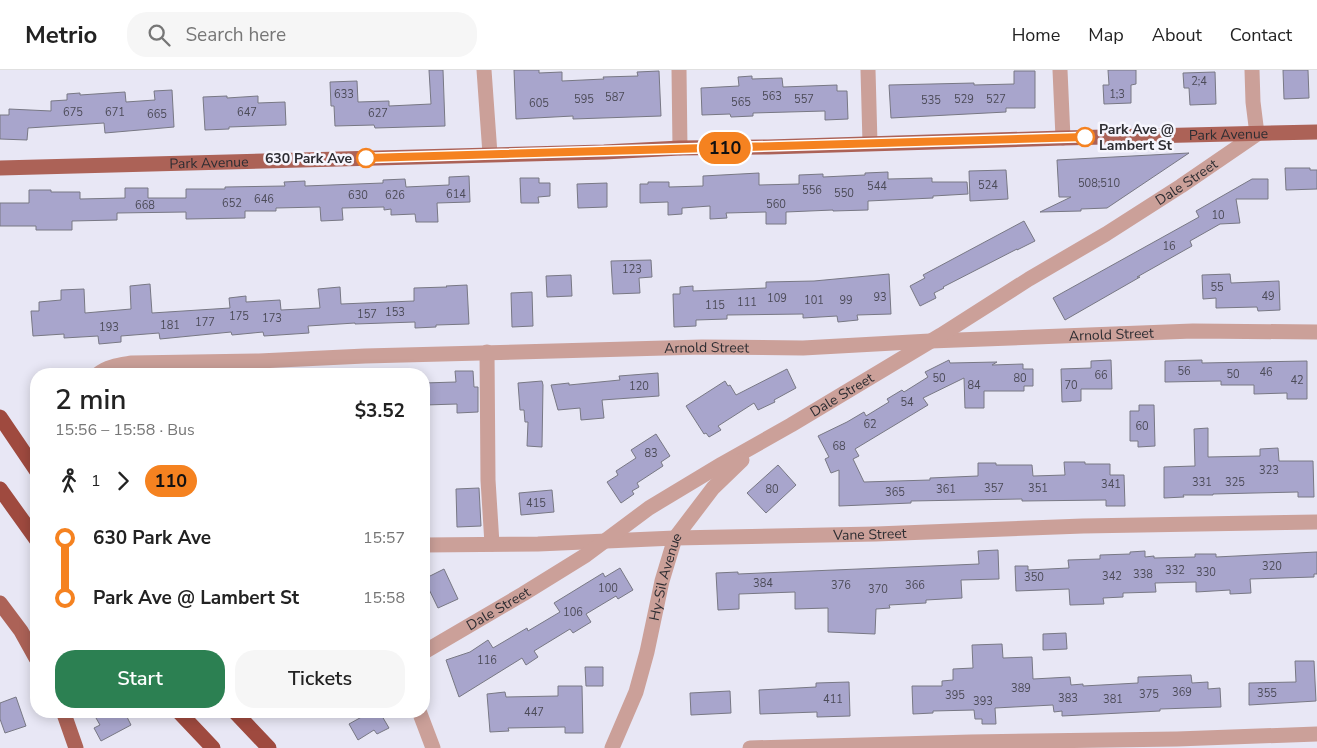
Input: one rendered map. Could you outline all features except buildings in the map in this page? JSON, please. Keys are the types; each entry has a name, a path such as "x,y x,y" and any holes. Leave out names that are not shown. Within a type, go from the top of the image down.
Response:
{"highway":[{"path":"0,416 30,461"},
{"path":"0,489 30,531"},
{"path":"184,718 212,748"},
{"path":"241,718 269,748"}],"main road":[{"name":"Park Avenue","path":"0,168 1317,132"},
{"path":"0,603 21,631 30,647"},
{"path":"65,718 76,748"}],"street":[{"path":"484,70 490,154"},
{"path":"678,70 680,148"},
{"path":"868,70 870,143"},
{"path":"1060,70 1063,138"},
{"path":"1252,70 1257,134"},
{"name":"Dale Street","path":"430,648 586,555 649,508 1106,234 1257,134"},
{"name":"Arnold Street","path":"107,368 114,365 132,363 259,361 487,352 702,347 803,348 1193,331 1317,332"},
{"path":"487,352 488,470 492,544"},
{"name":"Hy-Sil Avenue","path":"612,748 636,692 647,652 662,581 676,538 713,488 736,465 772,436"},
{"name":"Vane Street","path":"430,545 538,544 605,540 1317,522"},
{"path":"422,718 433,748"},
{"path":"750,748 1317,734"}],"bus line":[{"name":"110","path":"366,158 1085,137"}],"place":[{"name":"Park Ave @ Lambert St","path":"1085,137"},
{"name":"630 Park Ave","path":"366,158"}]}
